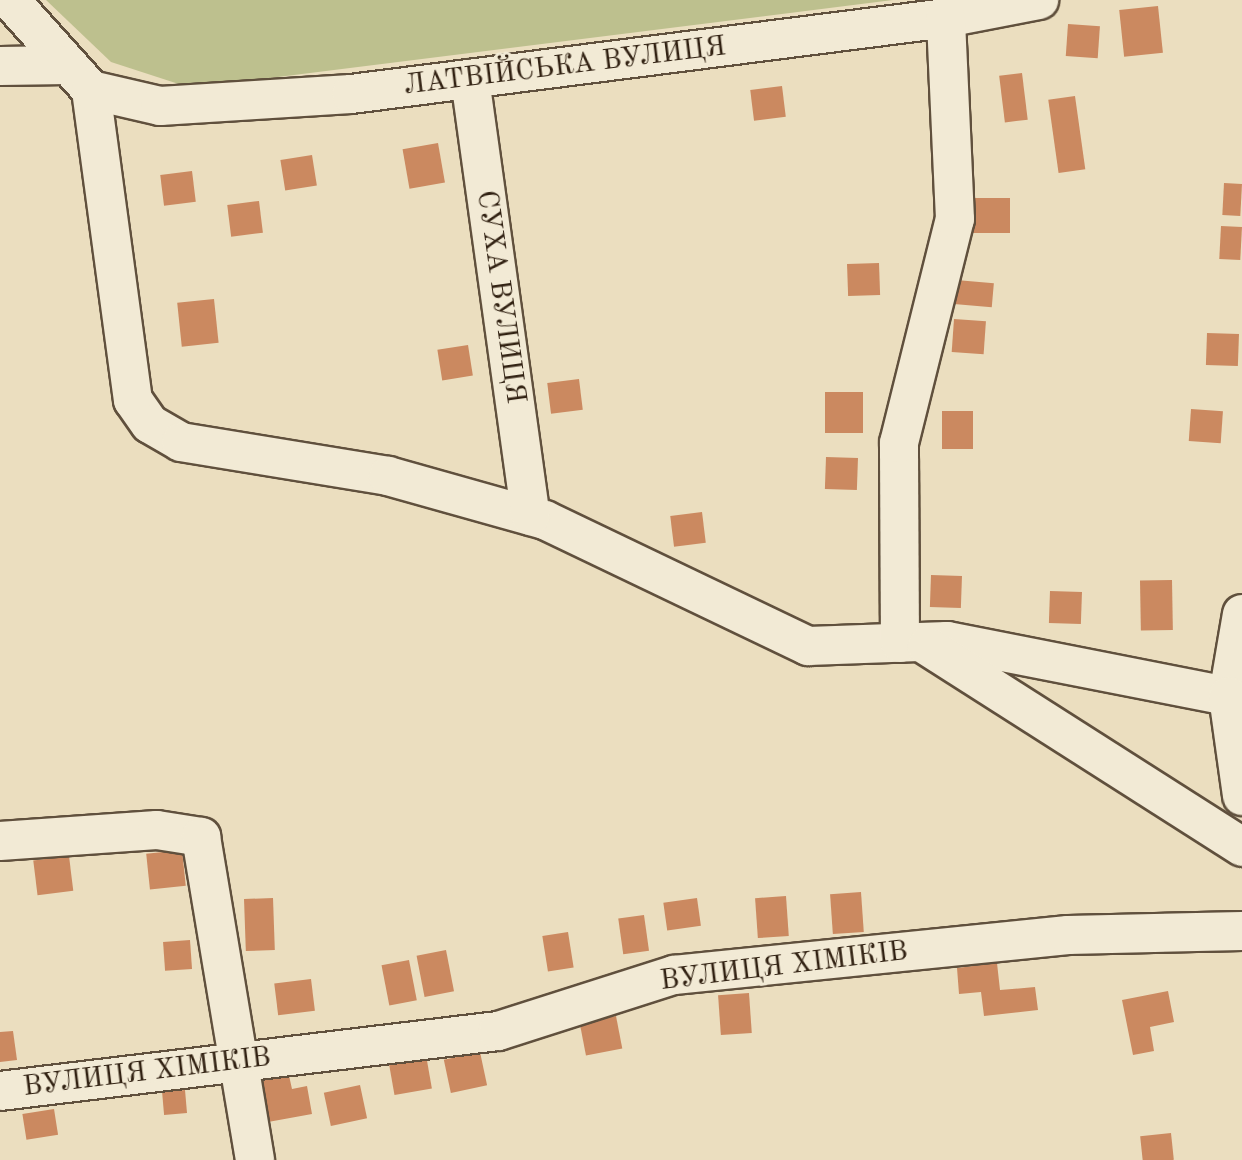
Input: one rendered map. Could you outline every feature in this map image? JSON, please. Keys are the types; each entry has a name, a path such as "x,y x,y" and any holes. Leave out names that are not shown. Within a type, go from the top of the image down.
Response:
{"street":[{"path":"10,0 79,77 133,400 150,424 181,442 388,476 531,516 808,646 947,641 1235,703"},
{"name":"ЛАТВІЙСЬКА ВУЛИЦЯ","path":"0,66 79,77 160,106 205,106 470,79 946,18 1039,0"},
{"path":"910,642 899,443 955,219 946,18"},
{"name":"СУХА ВУЛИЦЯ","path":"470,79 531,516"},
{"path":"1242,614 1235,703 1242,796"},
{"path":"910,642 1242,847"},
{"path":"0,841 157,830 201,837 255,1160"},
{"name":"ВУЛИЦЯ ХІМІКІВ","path":"0,1091 498,1031 674,975 1068,935 1242,931"}],"green space":[{"path":"46,0 893,0 191,88 111,62"}],"building":[{"path":"1158,6 1163,53 1124,57 1119,10"},
{"path":"1068,24 1100,26 1098,58 1066,56"},
{"path":"1022,73 1028,120 1005,122 999,76"},
{"path":"782,86 786,117 754,121 750,90"},
{"path":"1075,96 1085,169 1059,173 1048,100"},
{"path":"438,143 445,182 409,189 403,149"},
{"path":"312,155 317,186 285,191 280,160"},
{"path":"192,171 196,202 164,206 160,175"},
{"path":"1224,183 1242,184 1240,216 1222,215"},
{"path":"967,198 1010,198 1010,233 967,233"},
{"path":"259,201 263,233 231,237 227,205"},
{"path":"1221,226 1242,227 1240,260 1219,259"},
{"path":"879,263 880,295 848,296 847,264"},
{"path":"956,280 994,283 992,307 954,304"},
{"path":"214,299 219,343 182,347 177,303"},
{"path":"954,319 986,321 984,354 952,352"},
{"path":"1207,333 1239,334 1238,366 1206,365"},
{"path":"468,345 473,376 442,380 437,350"},
{"path":"579,379 583,410 551,414 547,383"},
{"path":"825,392 863,392 863,433 825,433"},
{"path":"1191,409 1223,411 1221,443 1189,441"},
{"path":"942,411 973,411 973,449 942,449"},
{"path":"826,457 858,458 857,490 825,489"},
{"path":"702,512 706,543 674,547 670,516"},
{"path":"931,575 962,576 961,608 930,607"},
{"path":"1172,580 1173,630 1141,631 1140,581"},
{"path":"1050,591 1082,592 1081,624 1049,623"},
{"path":"182,850 186,886 150,890 146,854"},
{"path":"69,856 73,891 38,895 33,860"},
{"path":"861,892 864,932 833,934 830,894"},
{"path":"786,896 789,936 758,938 755,898"},
{"path":"273,898 275,950 246,951 244,899"},
{"path":"697,898 701,926 667,930 663,903"},
{"path":"644,915 649,951 623,954 618,919"},
{"path":"568,932 574,968 548,972 542,936"},
{"path":"190,940 192,969 165,971 163,942"},
{"path":"446,950 454,991 425,997 417,956"},
{"path":"409,960 417,1000 389,1006 382,965"},
{"path":"997,963 1000,990 1035,987 1038,1010 984,1016 981,992 959,994 957,968"},
{"path":"311,979 315,1011 278,1015 274,984"},
{"path":"1168,991 1174,1022 1150,1027 1154,1051 1133,1055 1122,1000"},
{"path":"749,993 752,1033 721,1035 718,995"},
{"path":"616,1016 622,1048 586,1055 580,1023"},
{"path":"13,1031 17,1060 0,1062 0,1032"},
{"path":"480,1052 487,1085 451,1093 444,1060"},
{"path":"426,1055 432,1088 394,1095 389,1062"},
{"path":"288,1071 292,1089 307,1086 312,1114 268,1122 262,1076"},
{"path":"360,1085 367,1118 331,1126 324,1093"},
{"path":"185,1090 187,1113 164,1115 162,1092"},
{"path":"54,1109 58,1135 26,1140 22,1114"},
{"path":"1171,1133 1174,1160 1143,1160 1140,1136"}]}
